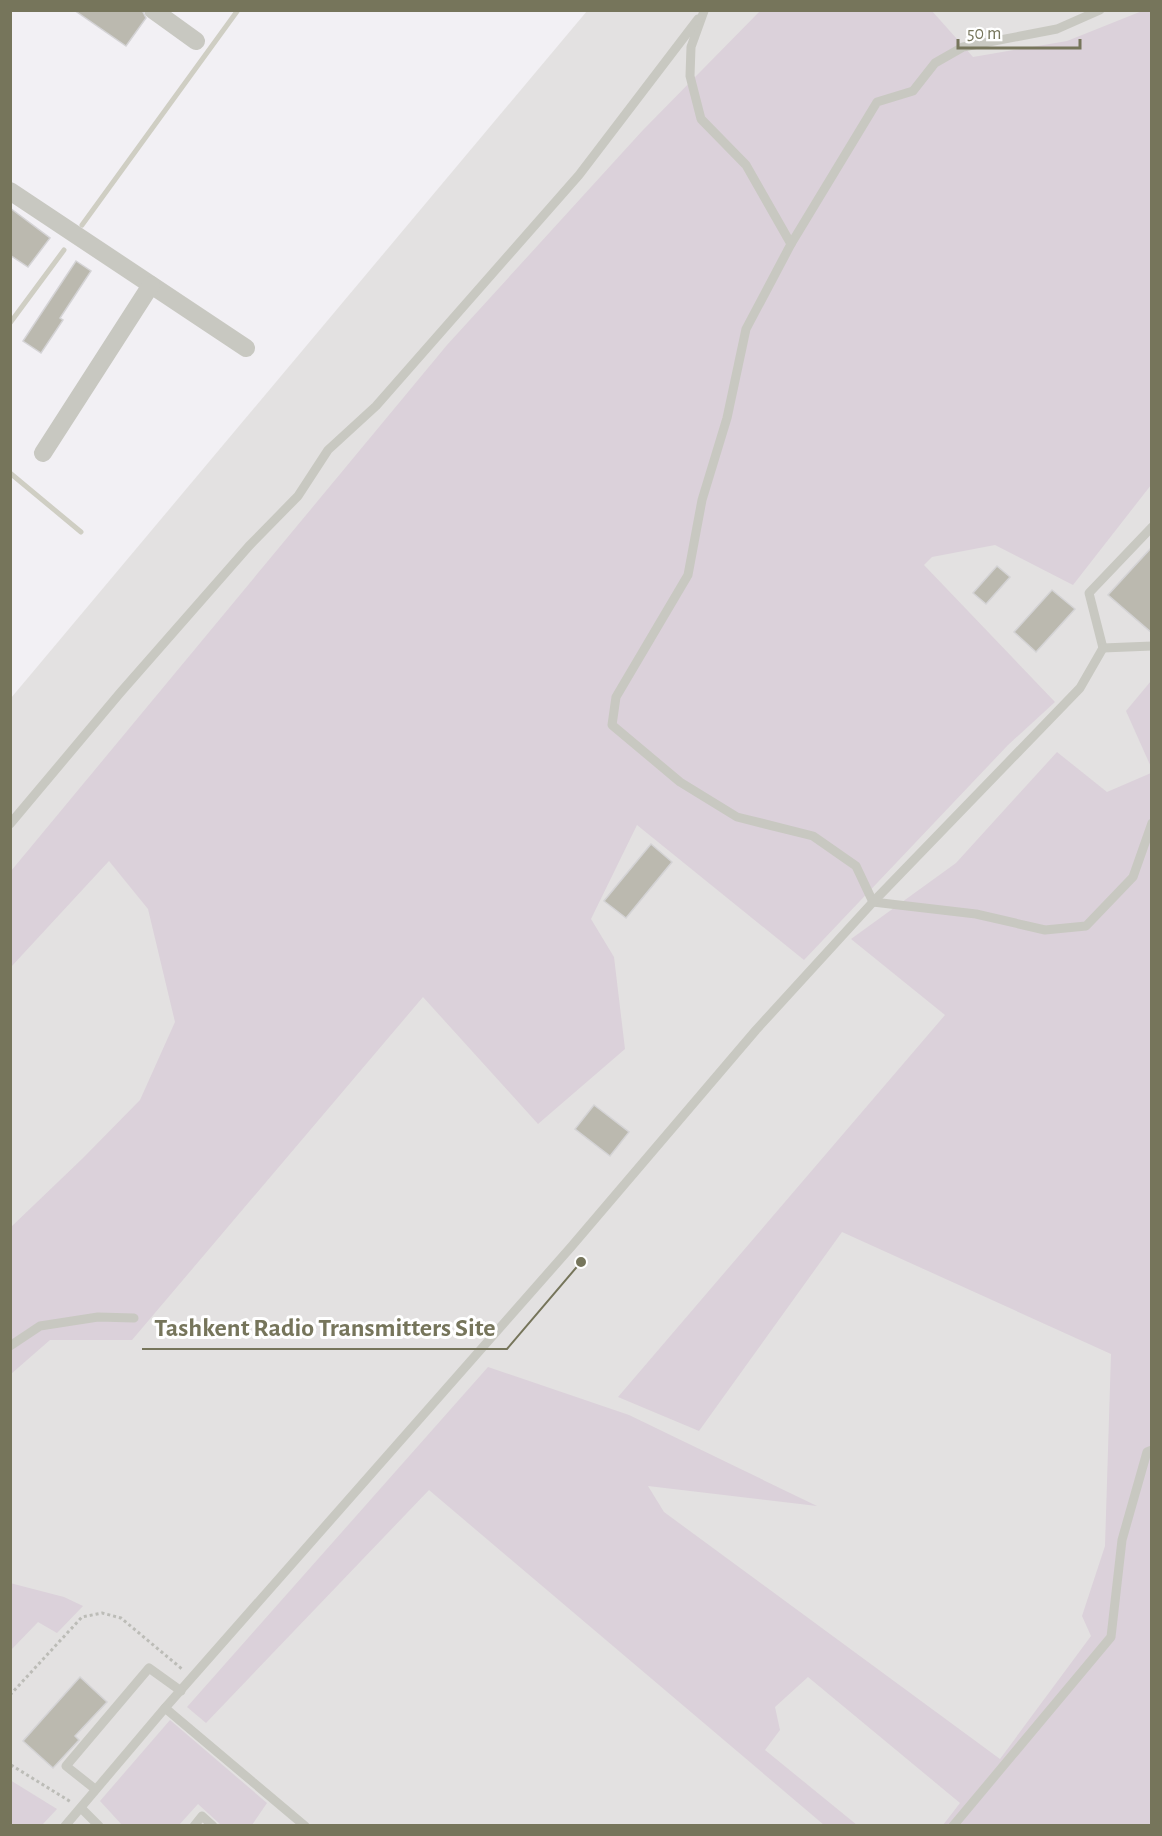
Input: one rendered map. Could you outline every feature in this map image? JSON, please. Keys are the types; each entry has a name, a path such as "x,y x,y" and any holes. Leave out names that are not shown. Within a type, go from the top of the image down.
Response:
{"street":[{"path":"153,10 196,40"},
{"path":"10,191 246,348"},
{"path":"44,453 151,285"}],"lane":[{"path":"873,902 856,866 813,836 737,817 680,782 612,725 616,697 687,575 702,500 727,418 746,329 791,243 877,102 913,91 935,63 963,47 1057,29 1100,10"},
{"path":"704,11 691,47 690,76 701,119 746,165 791,243"},
{"path":"10,824 249,546 298,496 328,450 376,406 579,175 704,11"},
{"path":"65,1826 165,1708 571,1247 756,1030 873,902 1080,688 1103,648 1089,593 1152,527"},
{"path":"1103,648 1152,646"},
{"path":"873,902 976,914 1045,930 1086,926 1133,877 1152,822"},
{"path":"10,1346 40,1326 98,1317 134,1318"},
{"path":"953,1826 1111,1637 1122,1540 1147,1452 1152,1450"},
{"path":"95,1789 66,1766 149,1668 181,1691"},
{"path":"165,1708 305,1826"},
{"path":"81,1808 99,1826"},
{"path":"194,1826 202,1816 213,1826"}],"path":[{"path":"10,1695 82,1617 102,1613 121,1618 193,1678"},
{"path":"11,1764 81,1808"}],"shaded area":[{"path":"587,11 1151,11 1151,1825 11,1826 11,698"},
{"path":"760,11 932,11 973,57 1067,41 1142,11 1151,11 1151,485 1073,585 995,545 932,557 924,565 1055,702 1008,745 804,960 637,825 591,919 614,957 625,1049 538,1124 423,997 132,1340 50,1340 11,1374 11,1227 140,1100 175,1022 148,909 109,861 11,967 11,871 447,345 643,130"},
{"path":"1151,681 1151,767 1126,711"},
{"path":"1057,752 1107,792 1151,773 1151,1825 943,1825 960,1803 808,1677 775,1707 780,1730 765,1750 857,1825 824,1825 429,1490 206,1723 187,1707 488,1367 629,1415 817,1506 648,1486 664,1512 1000,1759 1091,1636 1082,1616 1105,1546 1111,1354 842,1232 699,1431 618,1397 945,1015 851,939 956,863"},
{"path":"10,1583 64,1597 83,1606 57,1633 38,1622 11,1650"},
{"path":"170,1720 267,1803 252,1825 221,1825 198,1804 179,1825 122,1825 100,1801"},
{"path":"10,1780 57,1809 42,1825 11,1825"}],"building":[{"path":"74,10 142,10 146,18 126,46"},
{"path":"10,208 50,238 28,267 10,255"},
{"path":"76,261 91,271 60,318 63,320 41,353 23,341"},
{"path":"1152,547 1152,633 1108,595"},
{"path":"997,566 1010,577 986,604 973,593"},
{"path":"1052,590 1075,609 1036,652 1014,632"},
{"path":"651,844 672,862 626,918 604,901"},
{"path":"594,1105 629,1132 610,1156 575,1129"},
{"path":"80,1677 107,1702 75,1736 79,1740 53,1768 23,1741"}],"waterway":[{"path":"82,225 238,10"},
{"path":"10,323 64,250"},
{"path":"10,473 81,532"}],"place":[{"name":"Tashkent Radio Transmitters Site","path":"581,1262"}]}
